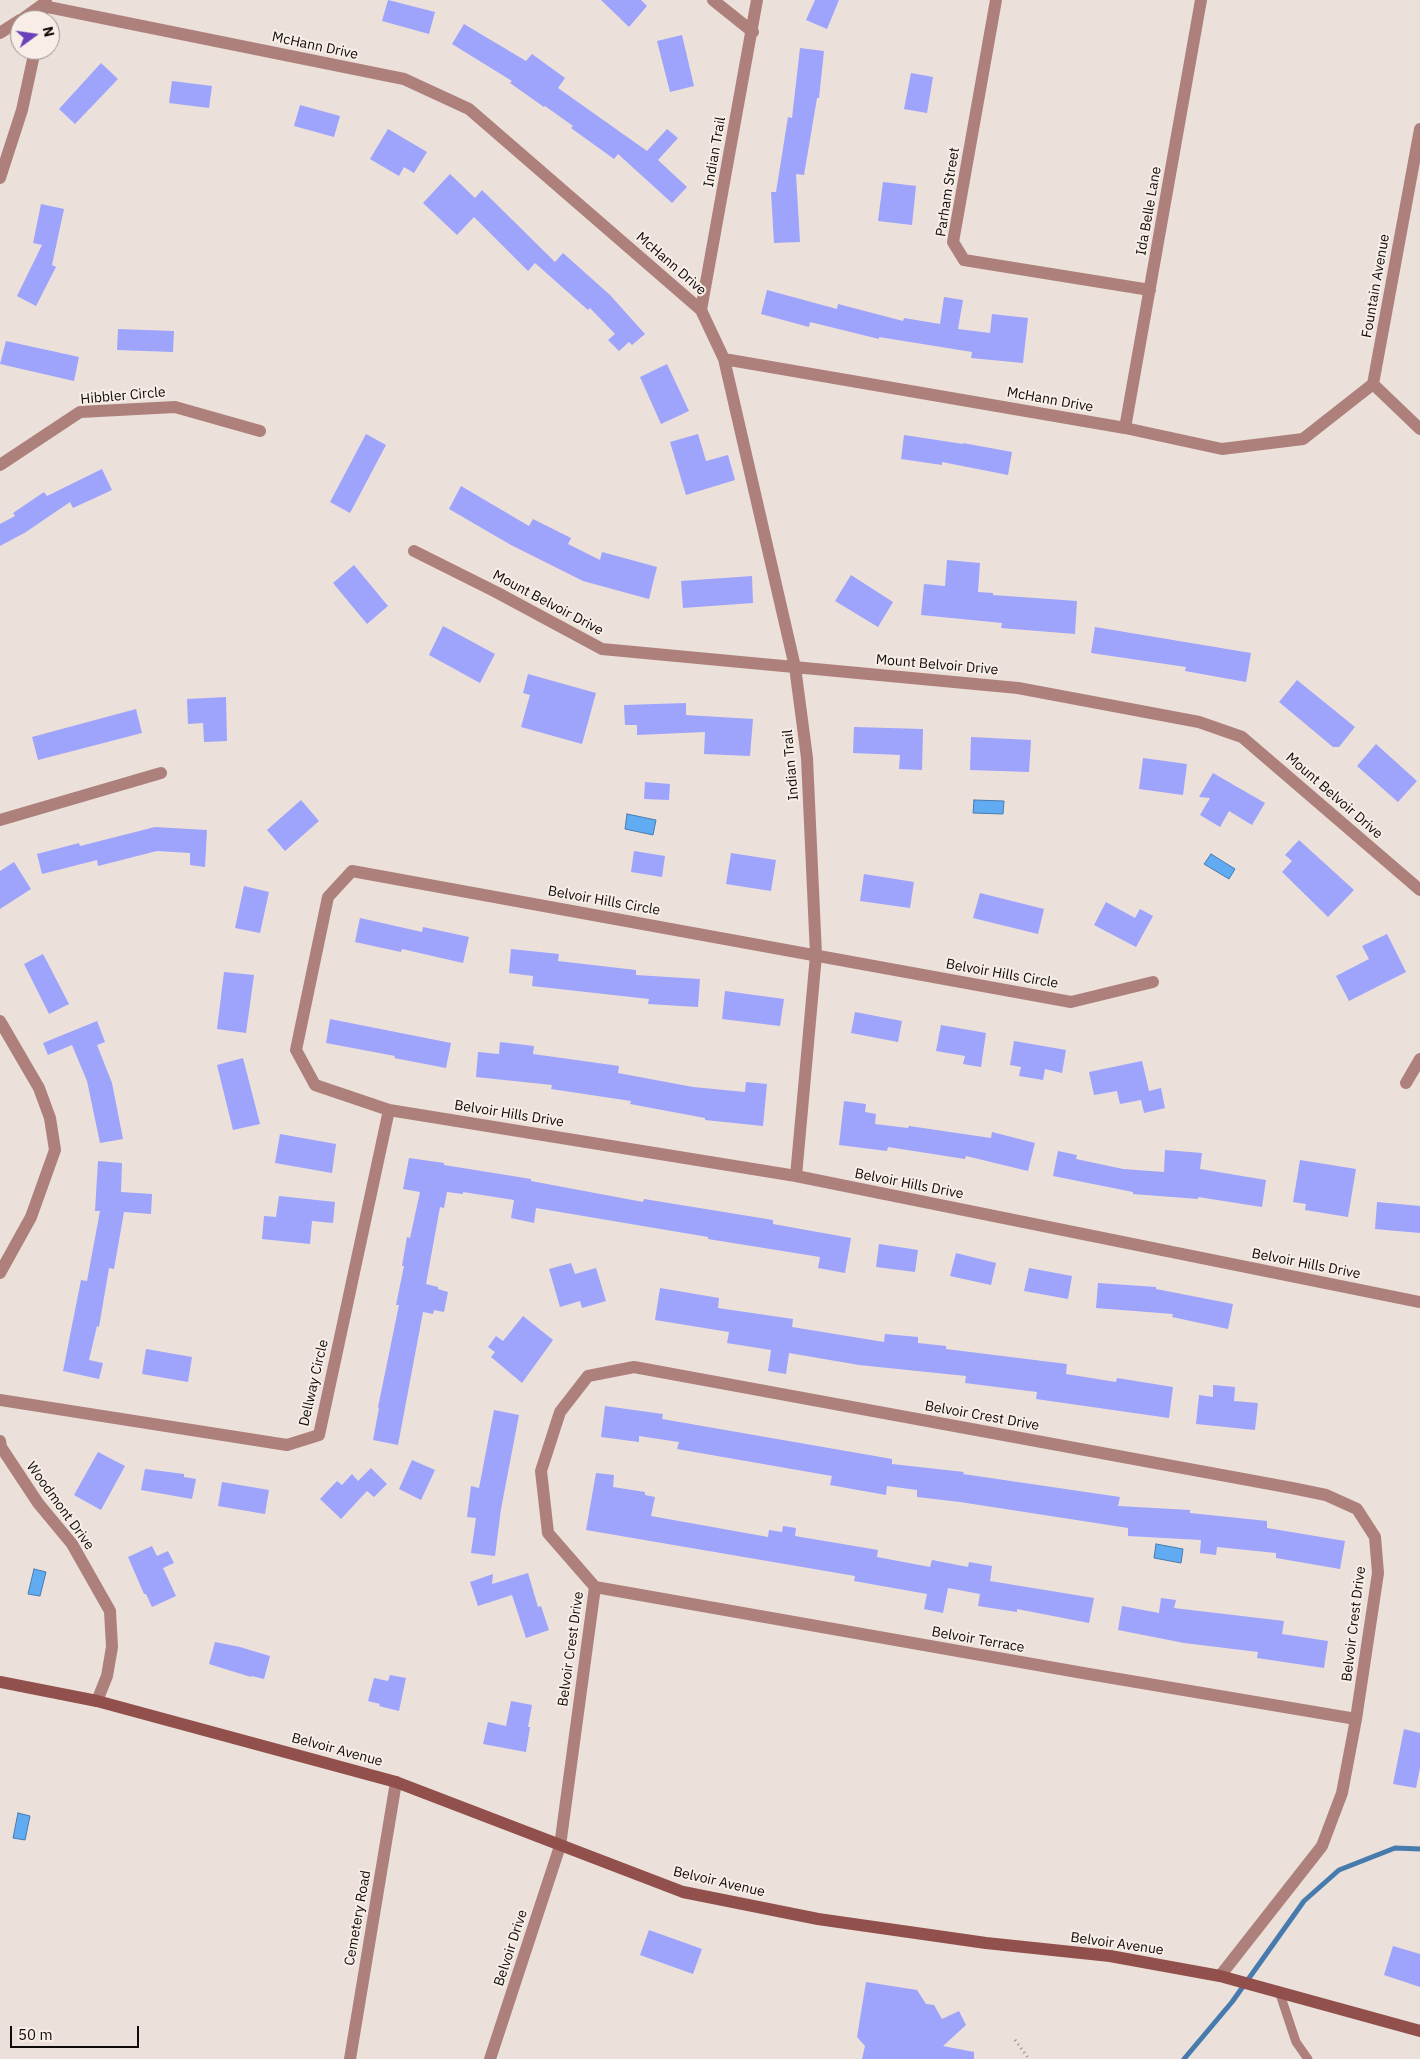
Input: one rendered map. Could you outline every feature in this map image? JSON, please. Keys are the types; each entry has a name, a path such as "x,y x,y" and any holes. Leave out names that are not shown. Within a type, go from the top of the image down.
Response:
{"street":[{"path":"713,0 752,32"},
{"name":"Indian Trail","path":"701,310 758,0"},
{"name":"Parham Street","path":"996,0 952,242 964,260 1150,290"},
{"name":"Ida Belle Lane","path":"1125,428 1201,0"},
{"path":"35,10 46,3"},
{"name":"McHann Drive","path":"46,3 404,79 469,109 701,310 724,359 1125,428 1222,449 1303,439 1373,384"},
{"path":"0,178 22,110 32,60"},
{"name":"Fountain Avenue","path":"1373,384 1420,129"},
{"name":"Indian Trail","path":"724,359 795,667 808,758 816,955 796,1176"},
{"path":"1373,384 1420,430"},
{"name":"Hibbler Circle","path":"0,465 80,412 175,407 260,431"},
{"name":"Mount Belvoir Drive","path":"414,552 496,592 602,648 1018,688 1199,722 1242,737 1420,890"},
{"path":"0,820 161,773"},
{"name":"Belvoir Hills Circle","path":"389,1110 315,1085 296,1050 328,897 352,871 1071,1002 1153,982"},
{"path":"0,1021 39,1088 50,1118 56,1150 31,1217 0,1273"},
{"path":"1406,1083 1420,1059"},
{"name":"Belvoir Hills Drive","path":"389,1110 796,1176 1420,1302"},
{"name":"Dellway Circle","path":"0,1400 287,1445 319,1435 389,1110"},
{"name":"Belvoir Crest Drive","path":"560,1846 595,1586 548,1533 541,1470 560,1412 588,1376 634,1367 1292,1488 1326,1495 1356,1509 1375,1536 1378,1573 1356,1720 1342,1793 1322,1846 1220,1976"},
{"name":"Woodmont Drive","path":"0,1441 1,1447 38,1503 72,1544 110,1611 112,1647 107,1676 97,1702"},
{"name":"Belvoir Terrace","path":"595,1586 1073,1672 1356,1720"},
{"name":"Belvoir Avenue","path":"0,1682 97,1702 396,1782 683,1892 808,1917 986,1943 1110,1956 1220,1976 1420,2031"},
{"name":"Cemetery Road","path":"350,2059 396,1782"},
{"name":"Belvoir Drive","path":"490,2059 560,1846"}],"lane":[{"path":"1279,1991 1296,2042 1308,2059"}],"path":[{"path":"1015,2040 1030,2059"}],"water":[{"path":"974,800 1004,801 1003,814 973,813"},
{"path":"627,814 656,820 653,835 625,829"},
{"path":"1211,854 1235,869 1229,879 1204,864"},
{"path":"1156,1544 1183,1549 1181,1563 1154,1558"},
{"path":"34,1569 46,1572 40,1596 28,1594"},
{"path":"18,1813 30,1816 25,1840 13,1838"}],"building":[{"path":"388,0 435,12 429,34 382,21"},
{"path":"601,0 641,0 647,6 629,27"},
{"path":"815,0 839,0 827,29 806,20"},
{"path":"464,24 526,61 532,54 565,78 558,88 647,151 667,129 678,138 658,160 687,187 672,203 618,154 614,159 571,128 573,126 510,83 512,81 452,44"},
{"path":"682,35 694,86 670,92 657,41"},
{"path":"800,48 824,51 819,98 817,98 804,175 796,174 800,242 774,243 771,192 776,192 788,117 792,118"},
{"path":"101,63 118,79 75,124 59,109"},
{"path":"911,73 933,77 927,113 904,109"},
{"path":"172,81 212,86 209,108 169,103"},
{"path":"300,105 340,116 334,137 294,126"},
{"path":"388,129 427,152 414,173 404,167 399,176 370,159"},
{"path":"450,174 475,198 482,190 555,262 563,253 610,295 645,334 632,345 629,342 619,351 608,340 615,334 590,308 588,310 535,263 528,271 474,217 457,235 423,203"},
{"path":"883,182 916,186 912,225 878,221"},
{"path":"41,204 64,209 52,265 56,267 36,306 17,296 42,245 33,243"},
{"path":"767,290 837,309 838,304 903,321 904,318 940,324 944,297 963,300 958,329 990,333 992,314 1028,318 1023,363 971,358 972,352 879,337 879,339 810,322 809,327 761,314"},
{"path":"118,329 174,331 173,352 117,350"},
{"path":"6,341 79,357 74,381 0,364"},
{"path":"667,364 689,411 661,424 640,377"},
{"path":"366,434 386,445 350,513 330,502"},
{"path":"698,434 706,461 728,455 735,480 686,495 670,442"},
{"path":"904,435 1012,452 1008,475 942,462 942,465 901,459"},
{"path":"102,469 112,490 73,508 70,502 26,532 0,546 0,524 15,516 13,513 44,492 47,496"},
{"path":"461,486 529,526 533,519 571,538 568,544 600,560 602,552 657,567 649,599 583,581 511,545 449,509"},
{"path":"947,560 980,563 978,592 993,593 993,595 1077,601 1075,634 1001,628 1002,623 921,615 924,584 945,586"},
{"path":"354,565 388,606 367,624 333,583"},
{"path":"851,575 893,602 878,627 835,601"},
{"path":"752,576 753,603 683,608 681,581"},
{"path":"443,626 495,654 480,683 429,655"},
{"path":"1095,627 1251,653 1246,682 1185,671 1186,667 1091,653"},
{"path":"528,674 596,693 582,744 521,727 530,695 523,693"},
{"path":"1297,680 1355,727 1339,747 1333,747 1279,702"},
{"path":"226,697 227,741 204,742 203,723 188,724 187,699"},
{"path":"686,703 686,715 753,719 750,756 704,754 705,732 637,735 637,725 625,725 624,705"},
{"path":"136,709 142,733 38,760 32,737"},
{"path":"854,727 923,729 922,770 899,769 900,755 853,753"},
{"path":"971,737 1031,740 1029,772 970,770"},
{"path":"1376,744 1417,781 1398,802 1357,766"},
{"path":"1143,758 1187,764 1183,795 1139,789"},
{"path":"1213,773 1265,803 1252,825 1229,811 1220,827 1200,815 1210,798 1199,797"},
{"path":"645,782 670,784 669,800 644,799"},
{"path":"301,800 319,821 285,851 267,830"},
{"path":"155,827 207,830 205,867 190,865 190,853 157,851 98,866 97,860 42,874 37,854 79,843 80,846"},
{"path":"1299,840 1354,890 1328,917 1282,872 1292,861 1285,855"},
{"path":"634,851 665,856 662,877 631,872"},
{"path":"731,853 776,860 771,891 726,884"},
{"path":"14,862 31,889 0,909 0,871"},
{"path":"864,874 914,882 910,908 860,901"},
{"path":"244,886 269,892 260,933 235,928"},
{"path":"980,893 1044,909 1038,934 973,918"},
{"path":"1106,902 1135,918 1140,909 1153,916 1136,947 1094,925"},
{"path":"360,918 422,932 423,927 469,937 463,963 402,949 401,952 355,942"},
{"path":"1387,934 1406,972 1349,1001 1336,976 1369,959 1362,946"},
{"path":"511,949 559,954 558,961 636,970 636,975 700,979 698,1007 648,1004 649,999 532,986 533,976 509,973"},
{"path":"43,954 69,1004 49,1014 24,964"},
{"path":"224,972 254,975 246,1033 217,1029"},
{"path":"725,991 784,999 780,1026 722,1019"},
{"path":"855,1012 902,1021 898,1042 851,1033"},
{"path":"330,1019 451,1043 446,1068 326,1043"},
{"path":"97,1021 105,1042 97,1045 112,1083 123,1139 100,1143 87,1081 72,1045 48,1055 43,1043"},
{"path":"941,1025 986,1033 981,1067 963,1064 965,1056 936,1051"},
{"path":"1014,1041 1066,1050 1062,1073 1045,1069 1043,1080 1019,1076 1021,1067 1010,1065"},
{"path":"500,1042 534,1046 533,1054 619,1066 618,1073 693,1087 745,1092 746,1082 767,1084 763,1126 705,1120 705,1118 630,1104 631,1101 551,1089 552,1085 476,1077 478,1052 499,1054"},
{"path":"243,1058 260,1124 233,1130 217,1065"},
{"path":"1142,1061 1149,1091 1161,1088 1165,1108 1144,1113 1141,1100 1120,1104 1117,1091 1094,1095 1089,1072"},
{"path":"844,1101 866,1104 865,1112 876,1114 875,1124 908,1128 909,1126 991,1138 992,1132 1035,1143 1028,1171 966,1156 965,1159 888,1147 887,1151 839,1145"},
{"path":"280,1134 336,1144 332,1173 275,1163"},
{"path":"1165,1150 1202,1153 1200,1169 1266,1180 1262,1207 1198,1197 1198,1199 1133,1194 1133,1192 1053,1176 1058,1151 1077,1155 1076,1159 1123,1169 1164,1172"},
{"path":"409,1158 531,1179 531,1181 643,1202 644,1199 773,1220 773,1224 851,1238 845,1273 818,1268 820,1257 536,1208 534,1223 511,1218 514,1200 463,1192 463,1194 447,1192 444,1208 440,1207 426,1284 448,1292 444,1312 434,1310 433,1314 423,1312 398,1445 373,1440 399,1305 396,1305 404,1266 402,1266 407,1237 410,1238 420,1192 403,1189"},
{"path":"1300,1160 1356,1169 1348,1217 1305,1210 1306,1204 1293,1202"},
{"path":"98,1161 122,1163 121,1192 152,1194 151,1214 124,1212 114,1269 109,1268 99,1327 97,1326 89,1360 103,1363 99,1379 63,1371 81,1280 87,1281 100,1211 95,1211"},
{"path":"279,1196 335,1202 333,1223 312,1221 310,1244 262,1239 264,1216 276,1217"},
{"path":"1377,1202 1420,1206 1420,1233 1375,1229"},
{"path":"879,1244 918,1250 915,1272 876,1267"},
{"path":"956,1253 996,1263 991,1285 950,1276"},
{"path":"571,1263 575,1274 596,1268 606,1301 582,1308 580,1301 560,1307 549,1269"},
{"path":"1029,1268 1072,1276 1068,1299 1024,1291"},
{"path":"1098,1283 1156,1287 1156,1289 1233,1304 1228,1329 1172,1317 1173,1314 1096,1308"},
{"path":"660,1288 719,1298 718,1308 793,1319 792,1327 884,1342 885,1334 918,1337 918,1343 946,1346 946,1349 1067,1364 1066,1374 1116,1382 1117,1378 1173,1387 1169,1418 1036,1399 1037,1392 965,1383 966,1376 859,1365 789,1353 786,1374 768,1371 771,1350 727,1343 729,1332 655,1320"},
{"path":"523,1316 553,1340 522,1383 491,1357 495,1352 488,1347 496,1336 503,1341"},
{"path":"146,1349 192,1357 188,1382 142,1374"},
{"path":"1213,1385 1235,1387 1234,1401 1258,1403 1255,1430 1196,1424 1199,1395 1213,1397"},
{"path":"605,1406 663,1414 662,1419 892,1459 892,1464 964,1472 963,1474 1120,1497 1118,1506 1190,1510 1190,1513 1267,1521 1267,1528 1345,1541 1340,1569 1276,1558 1276,1553 1217,1547 1216,1555 1200,1553 1201,1540 1128,1536 1128,1528 917,1497 917,1490 887,1486 886,1495 830,1485 832,1476 677,1449 679,1442 639,1436 639,1442 601,1437"},
{"path":"494,1410 519,1415 501,1509 495,1556 471,1553 476,1518 467,1517 471,1486 479,1488"},
{"path":"98,1452 125,1466 101,1510 74,1495"},
{"path":"412,1460 435,1470 421,1500 399,1489"},
{"path":"371,1468 387,1484 374,1497 367,1491 341,1519 320,1499 337,1481 342,1485 352,1474 358,1481"},
{"path":"145,1469 184,1474 184,1477 196,1479 192,1499 141,1490"},
{"path":"596,1473 614,1475 613,1487 645,1492 645,1495 655,1497 651,1516 768,1537 769,1530 782,1532 783,1526 796,1528 795,1536 878,1550 877,1557 930,1567 932,1560 968,1567 969,1562 992,1566 990,1581 1094,1598 1089,1623 1017,1609 1017,1612 978,1606 980,1594 948,1588 943,1613 924,1609 927,1594 854,1581 855,1576 586,1530"},
{"path":"222,1482 269,1490 265,1514 218,1506"},
{"path":"152,1546 157,1556 168,1551 174,1563 163,1568 176,1596 152,1607 146,1594 144,1594 128,1557"},
{"path":"528,1573 538,1607 541,1606 549,1630 526,1638 512,1595 478,1606 470,1582 493,1574 492,1584"},
{"path":"1161,1598 1176,1600 1174,1608 1284,1621 1282,1634 1328,1641 1324,1668 1257,1658 1258,1652 1184,1643 1118,1630 1122,1606 1159,1613"},
{"path":"215,1642 270,1656 264,1679 209,1664"},
{"path":"390,1675 406,1678 399,1711 368,1701 374,1678 388,1681"},
{"path":"511,1701 532,1705 526,1752 483,1744 488,1722 506,1726"},
{"path":"1404,1729 1420,1733 1420,1768 1416,1788 1393,1784"},
{"path":"649,1930 702,1949 693,1974 640,1955"},
{"path":"1393,1946 1420,1954 1420,1987 1384,1975"},
{"path":"866,1982 917,1990 926,2004 934,2005 942,2019 959,2011 966,2025 943,2046 974,2052 974,2059 862,2059 865,2046 857,2037"}],"waterway":[{"path":"1184,2059 1232,2002 1304,1901 1339,1870 1395,1848 1420,1849"}]}
